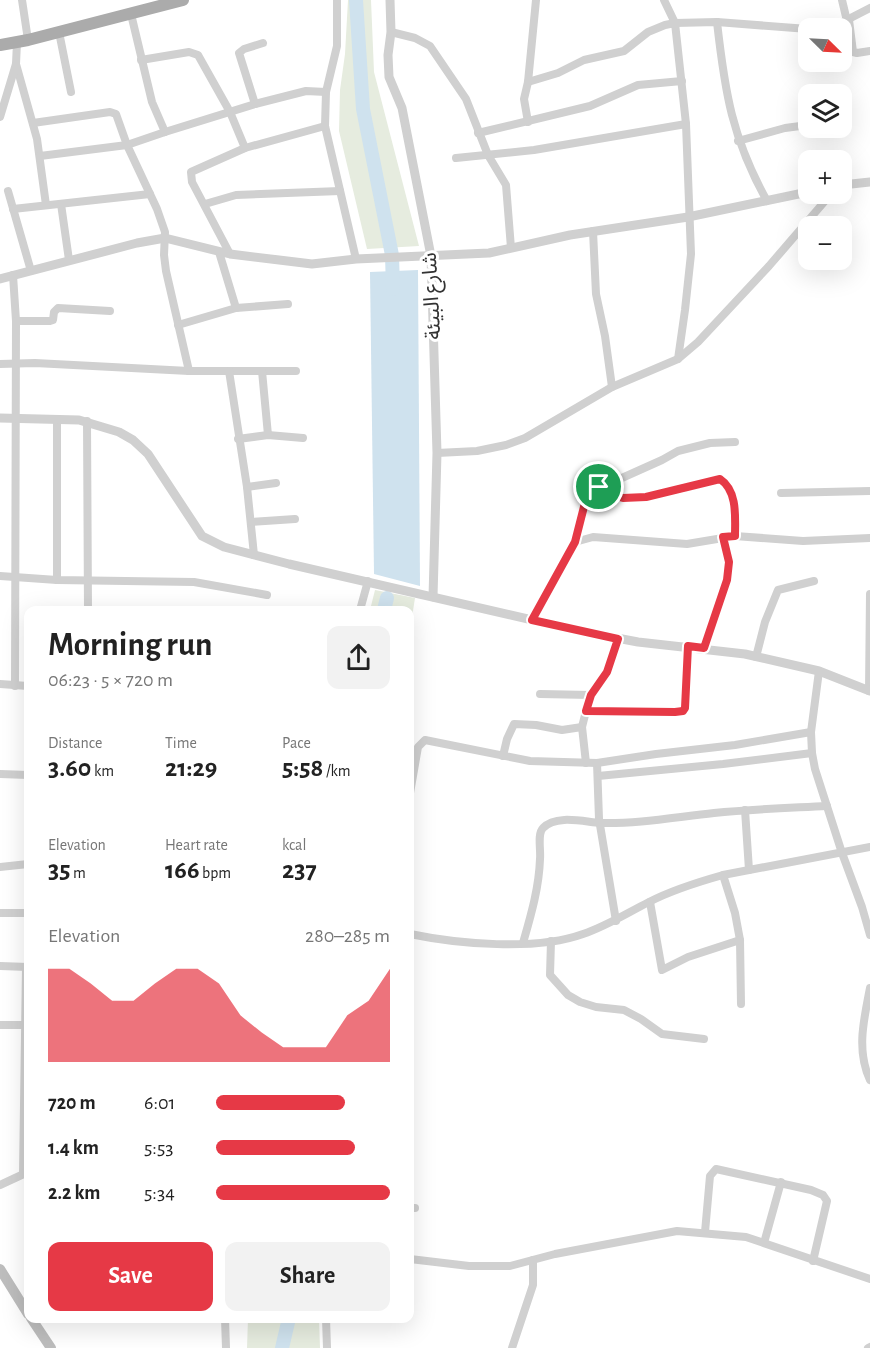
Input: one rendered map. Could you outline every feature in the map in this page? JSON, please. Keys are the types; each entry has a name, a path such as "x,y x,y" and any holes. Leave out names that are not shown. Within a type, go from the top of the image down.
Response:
{"main road":[{"path":"0,45 183,0"},
{"path":"0,1269 24,1308"},
{"path":"34,1323 51,1348"}],"street":[{"path":"0,117 23,41 22,0"},
{"path":"337,0 337,46 326,92 325,126 356,259"},
{"name":"شارع البيئة","path":"390,0 389,77 402,108 431,256 437,453 433,597"},
{"path":"528,122 524,99 528,82 536,0"},
{"path":"664,0 675,23 686,124 689,177 688,217 691,254 678,359"},
{"path":"842,0 847,18"},
{"path":"852,18 870,8"},
{"path":"131,14 152,102 165,132"},
{"path":"528,82 558,73 584,60 624,51 648,32 675,23 717,22 798,28"},
{"path":"717,22 724,81 738,141 767,201"},
{"path":"59,32 71,92"},
{"path":"391,32 415,38 430,46 466,99 488,155 506,185 511,248"},
{"path":"255,104 239,53 263,43"},
{"path":"852,45 853,51 857,53 870,51"},
{"path":"141,60 189,52 198,55 230,112 245,148"},
{"path":"16,64 33,123 46,205"},
{"path":"478,133 590,106 638,85 682,81"},
{"path":"40,156 127,145 255,104 306,91 326,92"},
{"path":"33,123 114,113 150,194 165,238 164,255 189,371"},
{"path":"456,158 534,150 686,124"},
{"path":"230,254 192,182 190,172 245,148 325,126"},
{"path":"738,141 798,126"},
{"path":"852,184 870,182"},
{"path":"8,191 31,271"},
{"path":"205,204 236,195 340,191"},
{"path":"13,209 150,194"},
{"path":"0,279 137,243 165,238 230,254 312,264 356,259 489,253 593,231 688,217 798,194"},
{"path":"61,204 69,260"},
{"path":"437,453 477,451 525,438 612,387 678,359 706,334 822,204"},
{"path":"593,231 596,294 612,387"},
{"path":"219,252 236,308"},
{"path":"13,275 16,321 15,686"},
{"path":"178,326 236,308 288,304"},
{"path":"16,321 50,321 53,320 54,312 58,308 110,311"},
{"path":"0,364 35,363 189,371 296,371"},
{"path":"229,371 247,487 254,555"},
{"path":"262,371 268,435"},
{"path":"0,418 87,421 120,432 142,447 202,536 224,547 618,639 704,648 819,671 870,691 870,594"},
{"path":"57,419 57,580"},
{"path":"87,421 88,606"},
{"path":"238,439 268,435 303,438"},
{"path":"532,620 575,542 590,488 599,487 678,451 710,443 735,442"},
{"path":"599,487 614,496 646,497 720,479 727,484 735,505 735,536"},
{"path":"247,487 276,483"},
{"path":"781,493 870,491"},
{"path":"251,522 295,519"},
{"path":"575,542 592,537 687,544 735,536 803,542 870,538"},
{"path":"704,648 727,580 729,562 723,537"},
{"path":"0,576 57,580 194,582 267,595"},
{"path":"361,606 368,581"},
{"path":"756,657 765,622 778,590 814,581"},
{"path":"586,763 582,727 586,711 591,695 607,672 618,639"},
{"path":"586,711 683,711 687,696 688,646"},
{"path":"819,671 810,732 812,753 827,806 870,935"},
{"path":"0,684 24,686"},
{"path":"540,694 591,695"},
{"path":"503,756 514,724 562,730 582,727"},
{"path":"414,770 418,747 425,740 540,762 597,763 735,745 810,732"},
{"path":"598,776 812,753"},
{"path":"597,763 600,823 616,921"},
{"path":"0,774 24,775"},
{"path":"523,943 535,902 540,873 542,829 546,825 566,819 600,823 668,820 745,810 827,806"},
{"path":"745,810 749,870"},
{"path":"414,935 471,942 551,941 583,934 616,921 650,902 702,881 870,847"},
{"path":"0,867 24,864"},
{"path":"723,875 735,913 740,940 741,1004"},
{"path":"650,902 662,970 688,957 740,940"},
{"path":"0,913 24,913"},
{"path":"551,941 549,975 568,995 596,1007 624,1010 662,1034 704,1039"},
{"path":"0,966 24,967"},
{"path":"870,988 861,1047 870,1080"},
{"path":"0,1025 24,1025"},
{"path":"705,1232 710,1176 713,1170 724,1169 811,1190 826,1197 827,1203 813,1261"},
{"path":"0,1185 24,1174"},
{"path":"764,1243 781,1182"},
{"path":"414,1259 498,1268 660,1233 705,1232 746,1237 870,1279"},
{"path":"512,1348 533,1285 533,1260"},
{"path":"225,1323 226,1348"},
{"path":"326,1323 327,1348"}],"shaded area":[{"path":"348,0 371,0 374,72 419,246 367,249 339,131 340,90"},
{"path":"375,590 415,598 414,606 371,606"},
{"path":"248,1323 319,1323 320,1348 247,1348"}],"water":[{"path":"418,270 420,586 374,574 370,272"}],"waterway":[{"path":"356,0 363,109 392,255 393,289"},
{"path":"385,606 387,598"},
{"path":"282,1348 288,1323"}],"route":[{"path":"720,479 727,484 731,493 735,505 735,536 723,537 729,562 727,580 704,648 688,646 687,696 683,711 626,713 586,711 591,695 607,672 618,639 532,620 575,542 588,491 590,488 599,487 609,494 623,498 646,497 720,479"}]}
